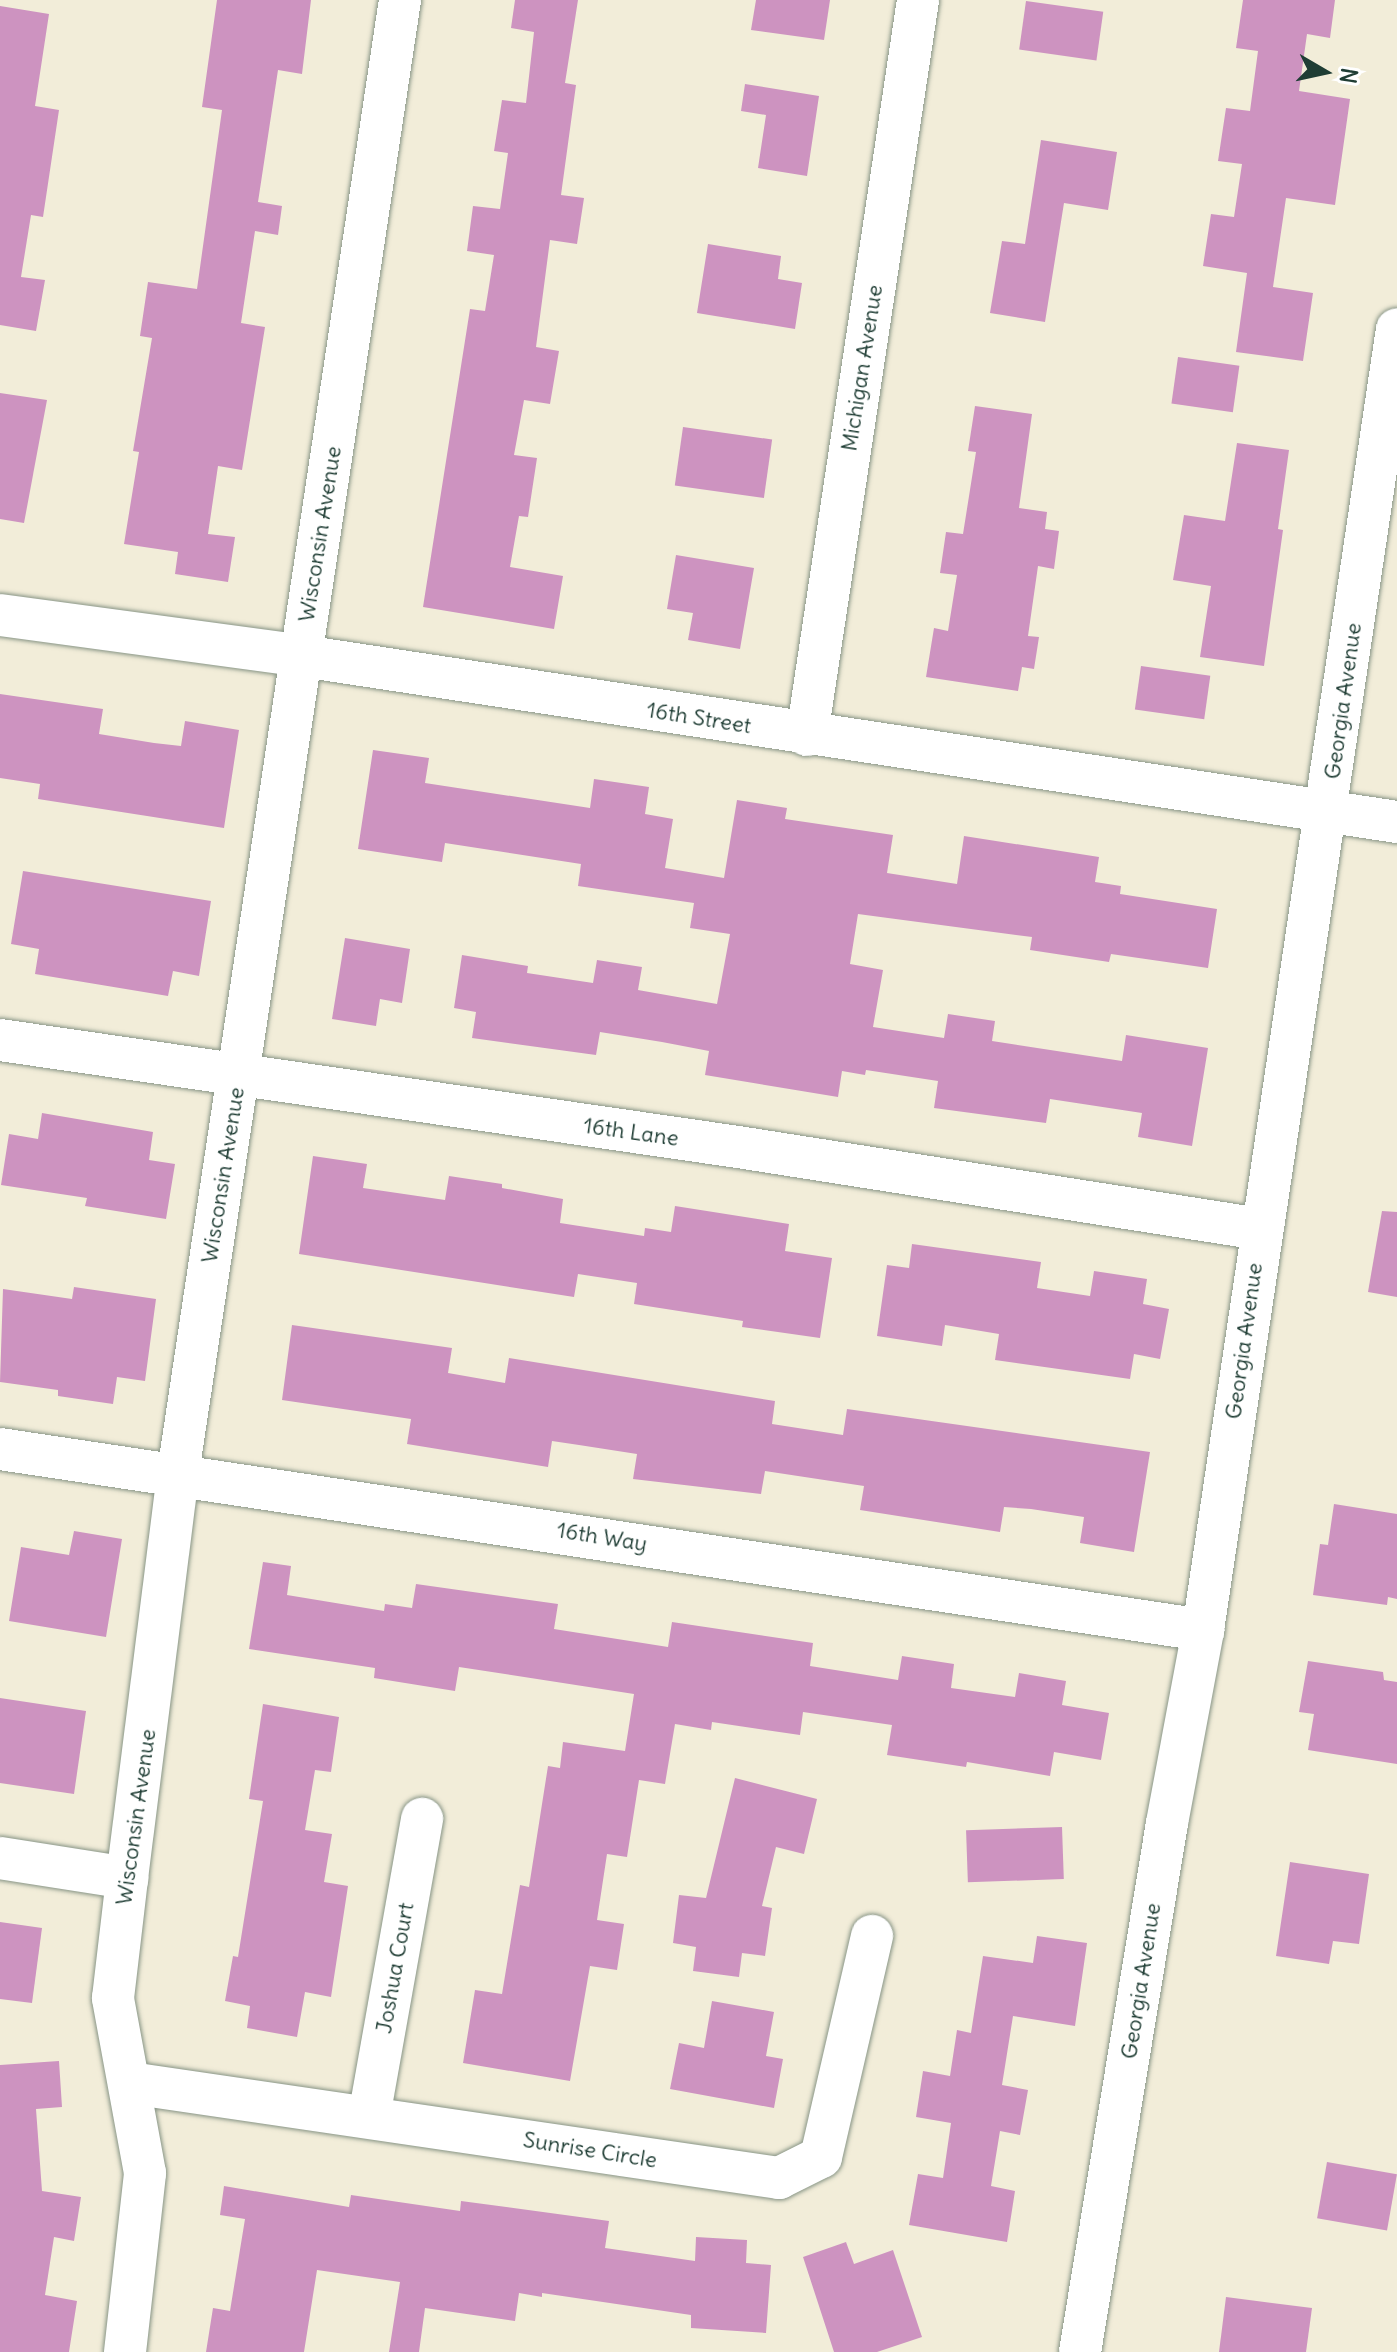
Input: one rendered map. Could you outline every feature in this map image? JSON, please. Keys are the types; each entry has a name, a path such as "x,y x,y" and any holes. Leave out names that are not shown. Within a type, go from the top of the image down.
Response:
{"street":[{"name":"Wisconsin Avenue","path":"125,2352 145,2173 113,1998 127,1878 178,1473 400,0"},
{"name":"Michigan Avenue","path":"807,735 918,0"},
{"name":"Georgia Avenue","path":"1080,2352 1167,1823 1203,1630 1260,1229 1327,812 1397,329"},
{"name":"16th Street","path":"0,615 302,656 807,735 1397,822"},
{"name":"16th Lane","path":"0,1040 238,1077 738,1147 1260,1229"},
{"name":"16th Way","path":"0,1449 178,1473 1203,1630"},
{"name":"Joshua Court","path":"369,2117 422,1819"},
{"path":"0,1858 127,1878"},
{"name":"Sunrise Circle","path":"130,2083 779,2178 821,2157 872,1936"}],"building":[{"path":"217,0 311,0 302,74 278,70 258,202 282,206 278,235 255,231 241,323 265,327 242,470 218,466 208,534 235,537 228,582 175,574 178,552 124,544 139,452 133,451 152,338 140,336 148,282 197,289 222,110 202,107"},
{"path":"515,0 578,0 565,83 576,85 561,195 584,198 577,244 550,240 536,347 559,351 550,404 524,400 514,455 537,458 528,517 519,516 510,567 563,576 554,629 423,607 470,309 485,311 494,255 467,251 473,206 500,209 508,153 494,151 502,100 526,103 534,32 511,28"},
{"path":"756,0 830,0 824,40 751,30"},
{"path":"1243,0 1335,0 1330,38 1307,34 1299,91 1350,99 1335,205 1286,198 1273,287 1313,293 1303,361 1236,352 1247,273 1203,266 1211,214 1234,217 1242,164 1218,161 1226,108 1250,111 1258,51 1236,48"},
{"path":"1026,1 1103,12 1096,60 1019,50"},
{"path":"0,6 49,14 35,106 59,110 43,217 31,215 21,277 45,280 36,331 0,325"},
{"path":"745,84 819,96 807,176 758,168 766,115 741,111"},
{"path":"1041,140 1117,152 1108,210 1064,203 1045,322 990,313 1002,241 1025,244"},
{"path":"708,244 781,256 778,279 802,283 795,329 697,313"},
{"path":"1178,357 1239,366 1233,412 1171,404"},
{"path":"0,393 47,400 24,523 0,519"},
{"path":"975,406 1032,414 1019,508 1047,512 1045,529 1059,531 1054,569 1038,566 1028,636 1039,637 1034,669 1022,667 1018,691 926,677 934,628 948,631 957,575 940,573 946,532 963,534 976,452 968,451"},
{"path":"683,427 772,440 764,498 675,485"},
{"path":"1237,443 1289,450 1278,529 1283,530 1264,666 1200,657 1211,586 1173,580 1184,515 1225,521"},
{"path":"676,555 754,568 740,649 688,640 693,613 667,609"},
{"path":"1141,666 1210,676 1204,719 1135,710"},
{"path":"0,694 103,709 99,734 154,743 181,746 185,721 239,730 224,828 38,799 40,784 0,778"},
{"path":"373,750 429,758 425,783 590,808 594,779 649,787 645,814 673,819 665,868 724,878 737,800 787,808 785,819 893,835 887,873 957,884 964,836 1099,857 1095,882 1121,886 1120,894 1217,909 1208,968 1111,954 1109,962 1030,950 1032,937 858,914 850,964 883,970 873,1027 944,1038 948,1014 995,1021 992,1041 1122,1061 1126,1035 1208,1048 1192,1146 1138,1137 1142,1113 1050,1099 1046,1123 934,1108 938,1081 866,1070 865,1075 842,1071 838,1097 705,1075 709,1051 600,1032 596,1055 472,1038 476,1012 454,1008 462,955 528,966 527,973 593,983 597,960 642,967 638,990 717,1004 730,934 690,928 694,903 578,886 581,864 445,843 442,862 358,849"},
{"path":"23,871 211,901 199,976 173,971 168,996 35,974 39,949 11,944"},
{"path":"345,938 410,949 402,1003 380,999 376,1026 332,1019"},
{"path":"42,1113 153,1132 149,1160 175,1164 166,1219 85,1206 87,1198 1,1185 9,1134 38,1139"},
{"path":"313,1156 367,1164 363,1188 445,1200 449,1176 502,1184 502,1188 563,1199 560,1223 644,1236 645,1228 671,1232 675,1206 789,1224 785,1251 832,1258 820,1338 742,1327 743,1321 634,1304 637,1283 578,1274 574,1297 299,1254"},
{"path":"1382,1211 1397,1212 1397,1297 1368,1292"},
{"path":"912,1244 1041,1262 1037,1288 1090,1296 1094,1271 1147,1279 1143,1304 1169,1309 1160,1359 1134,1354 1130,1379 995,1360 999,1334 945,1325 942,1346 877,1336 887,1265 909,1268"},
{"path":"74,1287 156,1299 145,1381 117,1377 113,1404 58,1396 58,1390 0,1382 3,1289 72,1299"},
{"path":"292,1325 452,1348 448,1373 505,1383 509,1358 775,1401 772,1424 843,1435 847,1409 1150,1452 1134,1552 1080,1543 1084,1517 1031,1509 1004,1507 1000,1532 860,1510 864,1486 765,1471 761,1494 633,1479 637,1454 552,1441 548,1467 407,1444 411,1419 282,1400"},
{"path":"1334,1504 1397,1514 1397,1599 1388,1597 1387,1605 1313,1595 1320,1544 1328,1545"},
{"path":"74,1531 122,1539 106,1637 9,1621 21,1547 69,1555"},
{"path":"263,1562 291,1566 287,1595 384,1611 385,1604 412,1608 416,1584 558,1604 554,1629 668,1647 672,1622 813,1643 810,1666 898,1680 902,1656 954,1664 951,1688 1015,1697 1019,1673 1066,1681 1062,1705 1109,1713 1101,1760 1054,1752 1050,1776 967,1762 966,1767 887,1755 892,1725 803,1712 800,1735 712,1722 711,1730 675,1724 665,1784 639,1780 627,1857 607,1854 597,1920 624,1924 617,1970 590,1966 570,2081 463,2063 475,1990 502,1994 520,1885 529,1887 548,1766 560,1768 563,1742 625,1751 634,1694 459,1667 455,1691 374,1678 375,1668 249,1649"},
{"path":"1308,1661 1383,1672 1384,1680 1397,1682 1397,1764 1308,1750 1314,1714 1299,1712"},
{"path":"0,1698 86,1711 74,1794 0,1783"},
{"path":"263,1704 339,1717 331,1772 315,1770 305,1830 332,1834 324,1882 348,1886 331,1997 305,1992 297,2037 247,2028 250,2006 225,2001 233,1956 238,1957 263,1801 249,1799"},
{"path":"735,1778 817,1799 804,1854 776,1847 762,1906 772,1908 765,1956 742,1953 739,1977 693,1971 696,1947 673,1943 679,1895 706,1898"},
{"path":"1062,1827 1064,1879 968,1882 966,1830"},
{"path":"1290,1862 1369,1874 1359,1944 1333,1941 1329,1964 1276,1956"},
{"path":"0,1922 42,1928 32,2003 0,1999"},
{"path":"1037,1936 1087,1943 1075,2026 1013,2016 1002,2085 1028,2090 1020,2135 1000,2131 991,2186 1015,2191 1007,2242 909,2225 918,2174 943,2178 951,2123 916,2117 923,2071 950,2076 957,2030 971,2033 983,1956 1033,1963"},
{"path":"712,2001 774,2012 766,2056 783,2059 774,2108 670,2089 679,2043 704,2048"},
{"path":"59,2061 62,2107 36,2109 42,2191 81,2197 74,2241 54,2237 45,2295 77,2301 69,2352 0,2352 0,2065"},
{"path":"1327,2162 1397,2174 1387,2230 1317,2218"},
{"path":"224,2186 349,2207 351,2195 460,2211 461,2201 609,2221 605,2248 695,2261 696,2237 747,2240 746,2263 771,2265 766,2333 691,2328 691,2315 542,2293 542,2297 519,2293 515,2321 425,2308 419,2352 389,2352 400,2282 317,2270 304,2352 206,2352 213,2308 230,2311 245,2219 220,2215"},
{"path":"846,2242 854,2264 893,2250 922,2337 877,2352 834,2352 803,2257"},
{"path":"1226,2297 1312,2308 1306,2352 1219,2352"}]}
